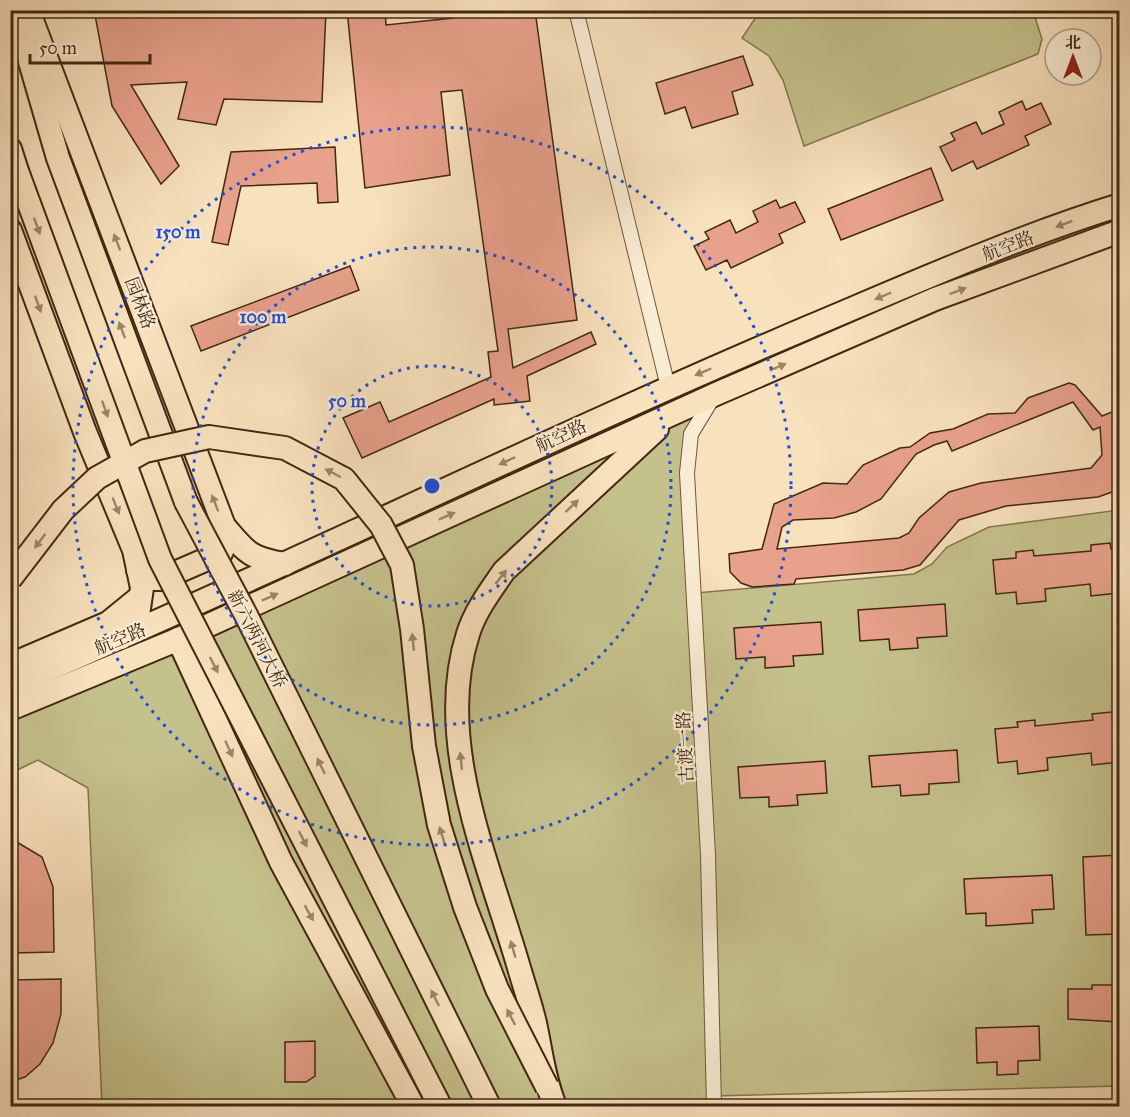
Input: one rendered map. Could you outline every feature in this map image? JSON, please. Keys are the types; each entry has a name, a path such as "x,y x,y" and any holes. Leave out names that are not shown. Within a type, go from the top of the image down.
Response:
{"main road":[{"name":"新六两河大桥","path":"15,10 58,158 186,502 251,626 489,1107"},
{"name":"园林路","path":"28,10 226,529 242,550 259,560 285,564"},
{"path":"10,149 160,559 440,1107"},
{"name":"航空路","path":"10,686 285,564 668,387 929,277 1119,205"},
{"path":"10,230 85,432 134,550 140,597 137,622 119,639"},
{"name":"航空路","path":"10,709 178,639 716,394 935,300 1119,231"},
{"path":"551,1097 534,1020 462,773 455,709 459,668 468,632 487,595 504,571 676,412"},
{"path":"10,579 63,510 97,478 145,451 209,437 285,448 344,478 381,525 402,565 412,630 424,746 439,825 465,908 497,989 551,1097"},
{"path":"138,570 152,579 161,579 221,553 226,543 226,529"},
{"path":"10,665 108,623 140,597"},
{"path":"178,639 281,862 413,1107"}],"street":[{"path":"576,10 668,387"},
{"name":"古渡一路","path":"714,1107 708,855 687,473 692,434 716,394"}],"shaded area":[{"path":"760,11 1033,11 1042,39 1038,54 804,146 783,80 769,56 742,38"},
{"path":"716,394 691,434 696,593 914,574 932,564 947,547 989,527 1119,510 1119,1086 714,1096 714,1106 102,1106 88,788 38,760 11,773 11,709"}],"building":[{"path":"154,10 326,10 322,102 224,99 216,125 178,119 187,82 131,85 179,166 161,184 112,106 95,15"},
{"path":"347,10 385,10 386,25 453,18 452,14 480,10 535,10 577,320 508,329 513,368 591,332 596,344 527,376 530,401 494,405 494,399 362,458 343,418 380,402 389,422 491,377 488,352 498,351 462,90 441,92 450,175 365,188"},
{"path":"743,56 753,85 732,92 738,114 692,128 685,107 665,114 656,83"},
{"path":"1022,101 1026,110 1041,103 1051,124 1025,136 1029,145 977,169 973,161 952,171 940,147 955,140 951,133 976,122 982,134 1004,124 999,112"},
{"path":"335,147 338,202 318,203 317,183 241,186 228,245 212,242 231,152"},
{"path":"931,168 943,200 841,240 828,209"},
{"path":"776,200 780,208 795,202 805,222 779,234 783,243 731,268 727,260 706,270 694,246 709,239 705,232 730,220 736,233 758,222 753,211"},
{"path":"350,266 359,290 201,351 191,326"},
{"path":"1069,383 1075,385 1102,416 1119,409 1119,487 1098,497 1006,506 959,520 920,565 903,570 796,579 794,584 752,587 741,583 730,572 729,554 762,549 774,504 823,483 847,484 863,465 900,448 910,447 930,433 953,429 988,414 1015,413 1028,398","holes":["1073,402 1093,430 1100,427 1102,455 1091,468 981,483 949,492 919,518 909,533 899,538 777,549 782,527 793,520 834,518 856,512 881,499 916,454 934,445 947,441 952,451"]},
{"path":"1110,543 1111,549 1119,548 1118,593 1091,596 1090,584 1045,589 1046,601 1017,604 1016,592 996,594 993,560 1016,558 1016,552 1033,550 1034,556 1091,551 1091,545"},
{"path":"945,604 947,636 917,638 918,648 890,650 889,639 860,641 858,610"},
{"path":"821,622 823,654 793,656 794,666 765,668 765,657 736,659 734,628"},
{"path":"1112,712 1113,718 1119,717 1119,762 1092,765 1091,753 1047,758 1048,770 1018,774 1017,761 998,763 995,729 1018,727 1017,722 1035,720 1035,726 1093,720 1092,714"},
{"path":"957,750 959,782 929,784 929,794 901,796 900,785 872,787 869,756"},
{"path":"825,761 827,793 797,795 798,805 769,807 769,797 740,798 738,767"},
{"path":"10,838 42,857 53,887 54,952 13,953"},
{"path":"1119,855 1119,934 1086,935 1083,857"},
{"path":"1052,875 1054,909 1032,910 1033,923 986,926 986,913 966,914 964,879"},
{"path":"61,979 61,1014 53,1043 40,1064 25,1077 10,1082 10,980"},
{"path":"1092,985 1119,985 1119,1022 1068,1019 1068,989 1092,989"},
{"path":"1039,1026 1040,1060 1018,1061 1018,1074 997,1075 997,1062 977,1063 976,1028"},
{"path":"315,1041 315,1076 306,1082 285,1082 285,1042"}]}
